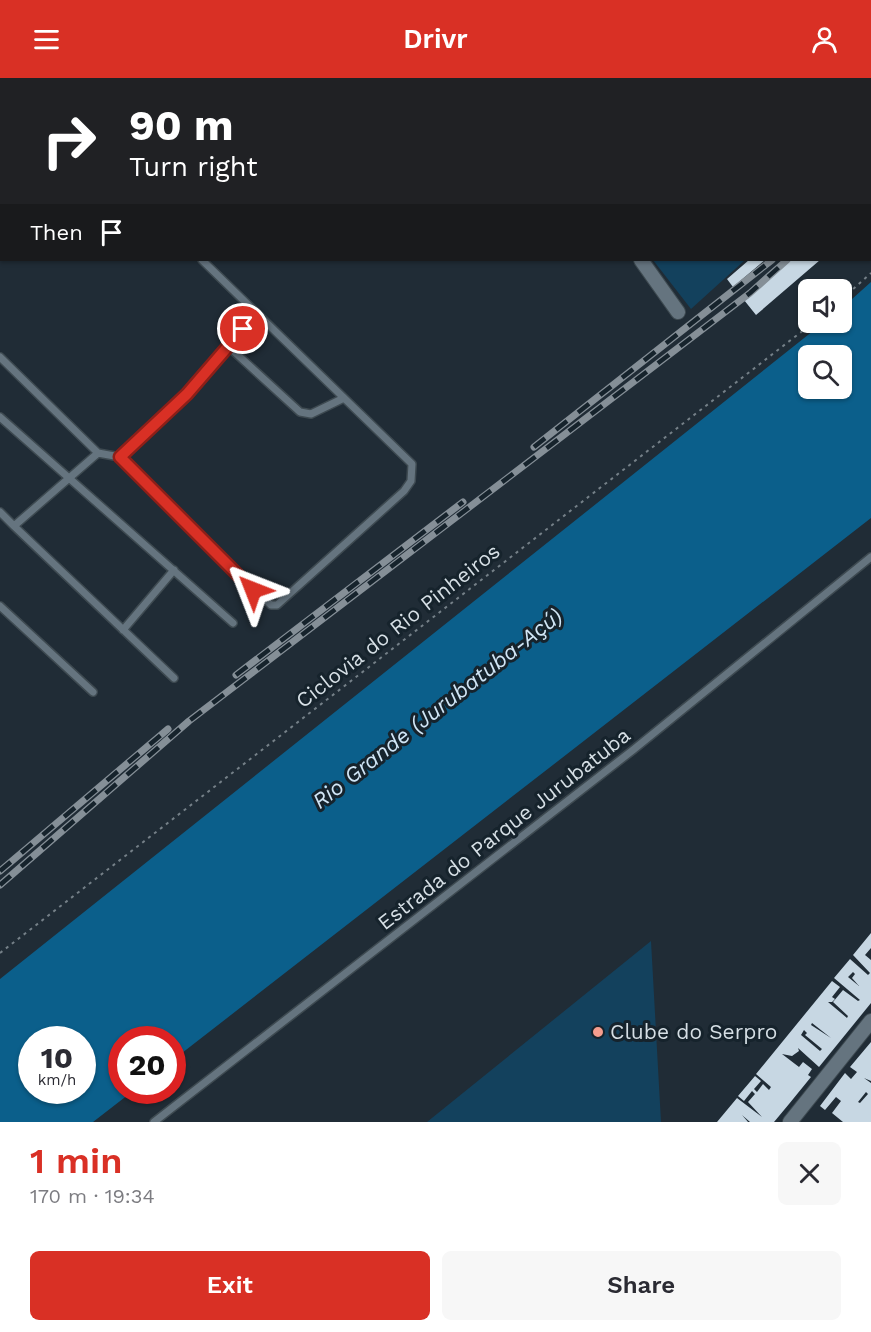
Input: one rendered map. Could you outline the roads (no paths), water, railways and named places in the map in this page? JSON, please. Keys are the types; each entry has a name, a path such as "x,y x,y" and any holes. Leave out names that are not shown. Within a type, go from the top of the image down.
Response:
{"street":[{"path":"642,261 678,312"},
{"path":"790,1122 871,1022"}],"lane":[{"path":"0,357 98,453 120,457 253,590 271,605 277,605 404,491 411,481 412,464 203,261"},
{"path":"120,457 187,394 229,347 256,312"},
{"path":"229,347 300,412 310,414 344,398"},
{"path":"0,417 233,622"},
{"path":"14,526 98,453"},
{"path":"0,512 174,678"},
{"name":"Estrada do Parque Jurubatuba","path":"153,1122 633,750 871,557"},
{"path":"123,630 174,570"},
{"path":"0,606 93,692"}],"water":[{"name":"Rio Grande (Jurubatuba-Açú)","path":"871,282 871,518 186,1050 186,1026 108,1026 108,1104 116,1104 93,1122 0,1122 0,979 810,333 852,333 852,299"}],"railway":[{"path":"534,447 771,261"},
{"path":"0,885 189,721 750,293 786,261"},
{"path":"236,675 463,502"},
{"path":"0,871 168,729"}],"place":[{"name":"Clube do Serpro","path":"598,1032"}]}
